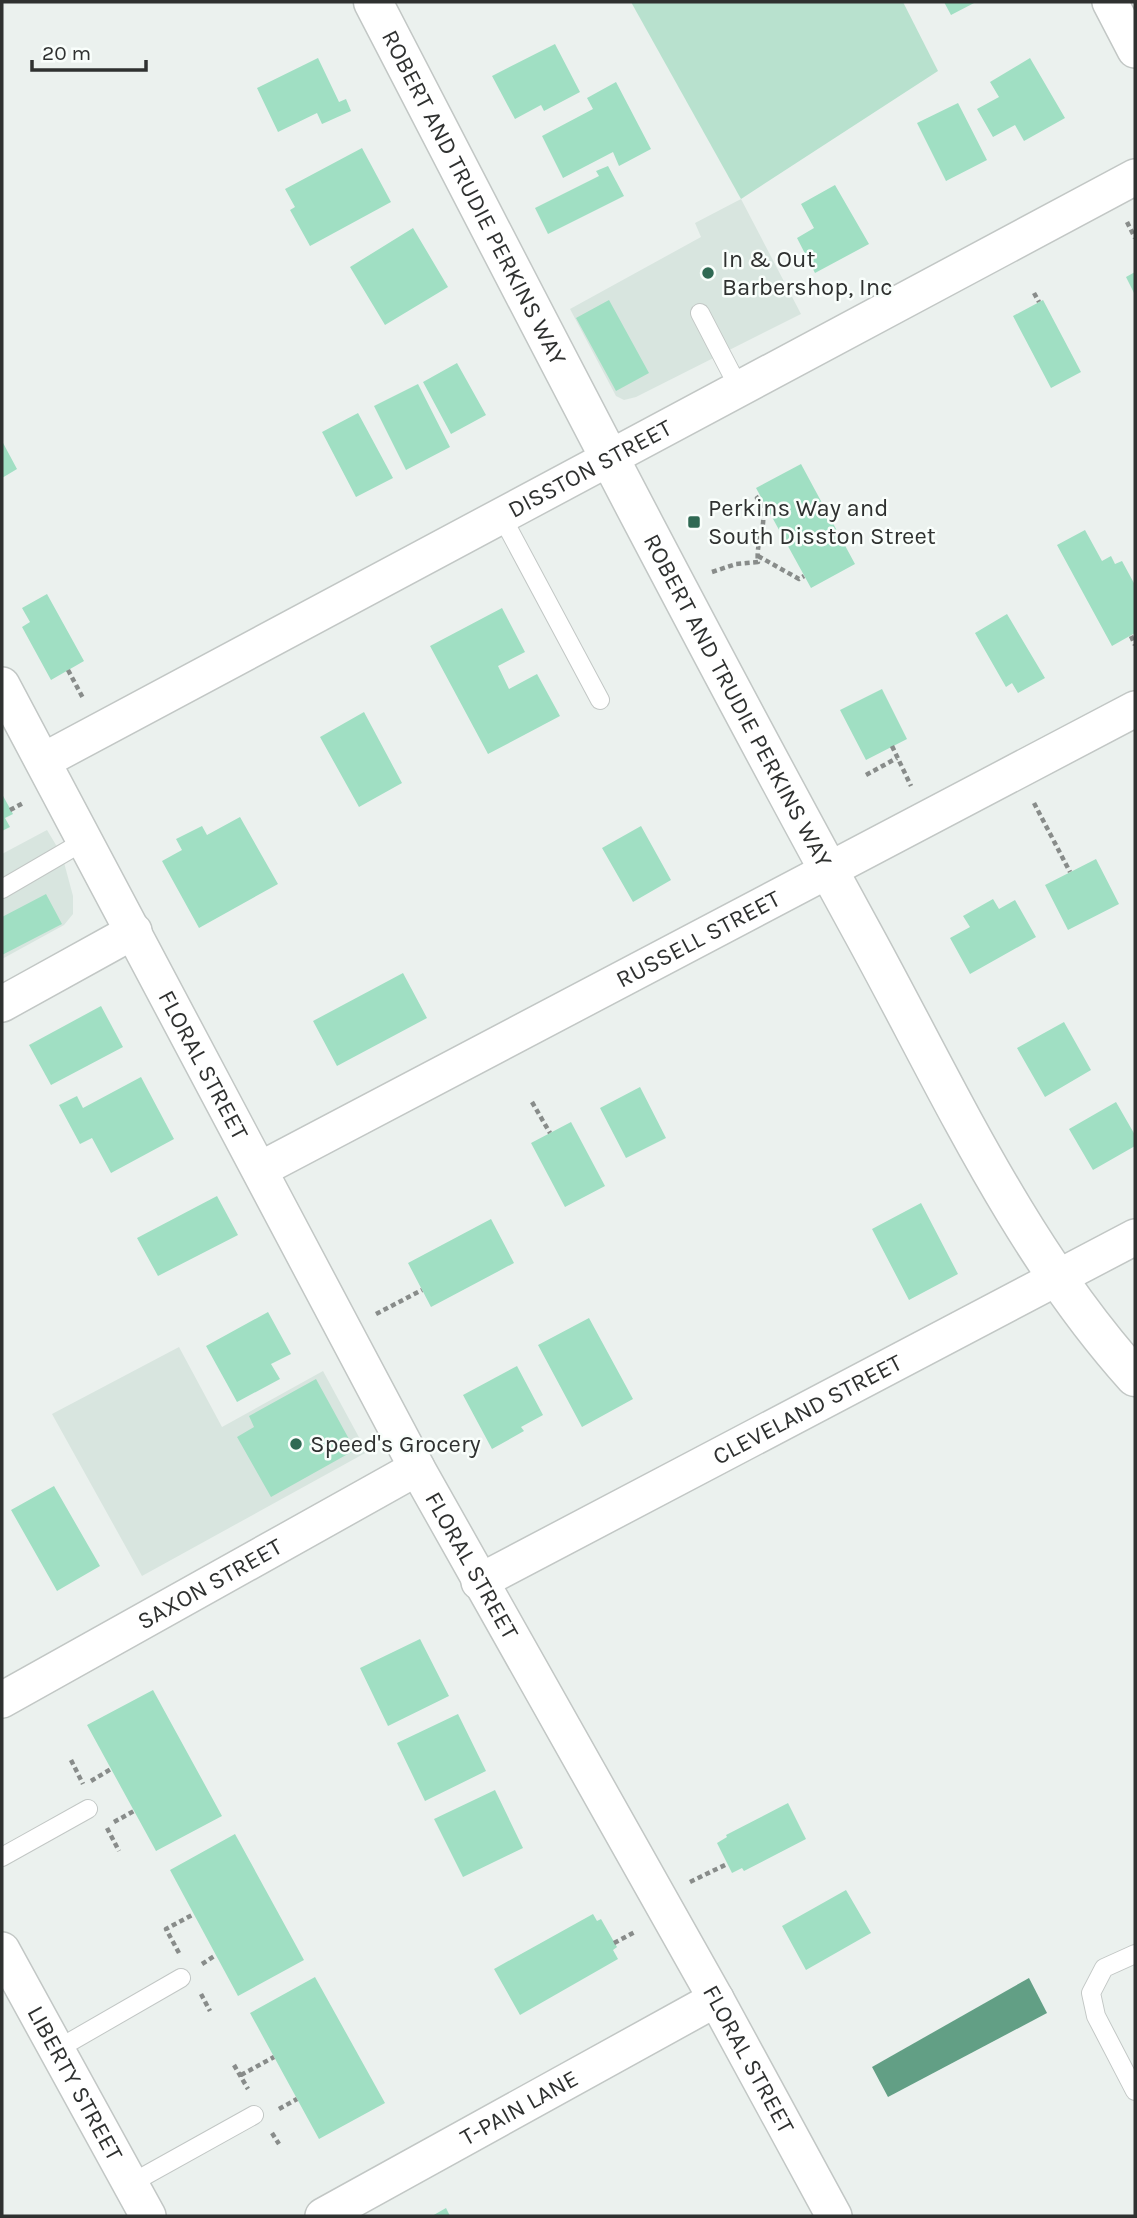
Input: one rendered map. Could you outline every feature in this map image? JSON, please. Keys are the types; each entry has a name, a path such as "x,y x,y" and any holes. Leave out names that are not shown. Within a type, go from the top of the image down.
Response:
{"street":[{"name":"ROBERT AND TRUDIE PERKINS WAY","path":"373,2 830,872 1021,1223 1096,1333 1135,1377"},
{"path":"1110,2 1135,50"},
{"name":"DISSTON STREET","path":"43,761 1135,177"},
{"name":"FLORAL STREET","path":"2,685 261,1169 417,1468 716,1999 834,2216"},
{"name":"RUSSELL STREET","path":"261,1169 830,872 1135,709"},
{"path":"2,1004 134,931"},
{"name":"CLEVELAND STREET","path":"479,1582 1135,1237"},
{"name":"SAXON STREET","path":"2,1700 417,1468"},
{"name":"LIBERTY STREET","path":"2,1950 148,2216"},
{"name":"T-PAIN LANE","path":"323,2216 716,1999"}],"lane":[{"path":"700,313 740,390"},
{"path":"502,517 600,700"},
{"path":"2,889 86,840"},
{"path":"2,1857 88,1809"},
{"path":"1135,1954 1104,1968 1091,1993 1096,2016 1135,2091"},
{"path":"56,2050 181,1978"},
{"path":"130,2184 254,2115"}],"path":[{"path":"1034,293 1039,302"},
{"path":"712,572 736,564 758,562 765,515 757,498 761,496"},
{"path":"757,556 799,579 804,576"},
{"path":"1130,636 1135,645"},
{"path":"68,670 84,701"},
{"path":"866,775 897,758"},
{"path":"1018,771 1070,872"},
{"path":"532,1102 550,1133"},
{"path":"376,1314 422,1290"},
{"path":"84,1785 111,1769"},
{"path":"106,1827 134,1811"},
{"path":"695,1880 727,1864"},
{"path":"166,1929 194,1914"},
{"path":"240,2075 274,2057"}],"shaded area":[{"path":"631,2 903,2 938,71 741,199"},
{"name":"In & Out Barbershop, Inc","path":"741,199 801,314 636,397 624,400 616,396 570,309 701,237 695,223"},
{"path":"47,830 62,855 73,896 73,914 64,925 2,959 2,854"},
{"path":"179,1347 222,1427 323,1371 367,1452 142,1576 52,1414"},
{"path":"1029,1978 1047,2013 888,2097 872,2067"}],"building":[{"path":"944,2 976,2 951,15"},
{"path":"555,44 580,92 544,111 541,105 515,119 492,76"},
{"path":"318,58 339,102 346,99 351,111 322,124 317,113 278,132 257,88"},
{"path":"1030,58 1065,118 1024,141 1015,125 993,137 977,109 999,97 990,82"},
{"path":"616,82 651,149 619,166 613,152 563,178 542,136 593,109 587,98"},
{"path":"958,103 987,160 946,181 917,123"},
{"path":"362,148 391,202 310,246 290,210 295,207 285,189"},
{"path":"608,166 624,196 548,234 535,208 599,176 596,171"},
{"path":"835,185 869,244 815,273 797,238 814,228 801,204"},
{"path":"413,228 448,287 385,325 350,267"},
{"path":"1135,272 1135,295 1126,277"},
{"path":"609,300 649,373 616,391 576,318"},
{"path":"1043,300 1081,372 1051,388 1013,316"},
{"path":"457,363 486,415 451,434 423,382"},
{"path":"418,384 450,447 406,470 374,406"},
{"path":"358,413 393,478 356,497 322,432"},
{"path":"2,441 17,469 2,478"},
{"path":"801,464 855,564 811,588 756,488"},
{"path":"1085,530 1102,561 1111,556 1115,564 1122,561 1135,585 1135,633 1112,646 1057,545"},
{"path":"47,594 84,661 51,680 22,627 30,622 22,608"},
{"path":"502,608 525,652 498,666 509,689 537,674 560,716 488,754 430,646"},
{"path":"1007,614 1045,678 1018,693 1012,683 1006,687 975,633"},
{"path":"882,689 907,739 866,760 840,710"},
{"path":"364,712 402,783 359,807 320,737"},
{"path":"2,794 13,814 5,818 10,827 2,831"},
{"path":"240,817 278,884 199,928 162,861 182,850 176,839 202,826 207,835"},
{"path":"641,826 671,880 633,902 602,848"},
{"path":"1096,859 1119,904 1068,930 1045,885"},
{"path":"46,894 62,924 2,955 2,917"},
{"path":"993,899 999,909 1015,900 1036,937 970,974 950,938 970,927 963,916"},
{"path":"403,973 427,1018 337,1066 313,1021"},
{"path":"101,1006 123,1047 51,1085 29,1045"},
{"path":"1064,1022 1091,1070 1045,1097 1017,1048"},
{"path":"141,1077 174,1139 111,1173 92,1138 80,1144 59,1105 77,1096 83,1108"},
{"path":"640,1087 666,1138 626,1158 600,1108"},
{"path":"1116,1102 1135,1135 1135,1146 1093,1170 1069,1129"},
{"path":"571,1122 605,1186 565,1207 531,1143"},
{"path":"217,1196 238,1235 158,1276 137,1238"},
{"path":"921,1203 958,1274 909,1300 872,1229"},
{"path":"491,1219 514,1263 431,1307 408,1263"},
{"path":"268,1312 291,1354 271,1364 280,1379 237,1402 206,1346"},
{"path":"589,1318 633,1399 582,1427 538,1345"},
{"path":"517,1366 543,1415 521,1427 524,1431 492,1449 463,1395"},
{"name":"Speed's Grocery","path":"316,1379 355,1450 271,1497 237,1437 254,1427 249,1416"},
{"path":"54,1486 100,1566 57,1591 11,1510"},
{"path":"420,1639 449,1696 388,1726 360,1668"},
{"path":"153,1690 222,1816 156,1851 87,1725"},
{"path":"458,1714 486,1771 425,1801 397,1743"},
{"path":"495,1790 523,1848 463,1877 434,1819"},
{"path":"788,1803 806,1839 744,1871 742,1868 732,1873 717,1843 727,1837 726,1835"},
{"path":"235,1834 304,1960 238,1996 170,1870"},
{"path":"846,1890 871,1933 806,1970 782,1926"},
{"path":"593,1914 597,1921 601,1919 617,1947 613,1950 618,1959 520,2015 494,1969"},
{"path":"315,1977 385,2103 319,2139 250,2013"},
{"path":"446,2208 450,2216 432,2216"}],"place":[{"name":"In & Out Barbershop, Inc","path":"708,273"},
{"name":"Perkins Way and South Disston Street","path":"694,522"},
{"name":"Speed's Grocery","path":"296,1444"}]}
